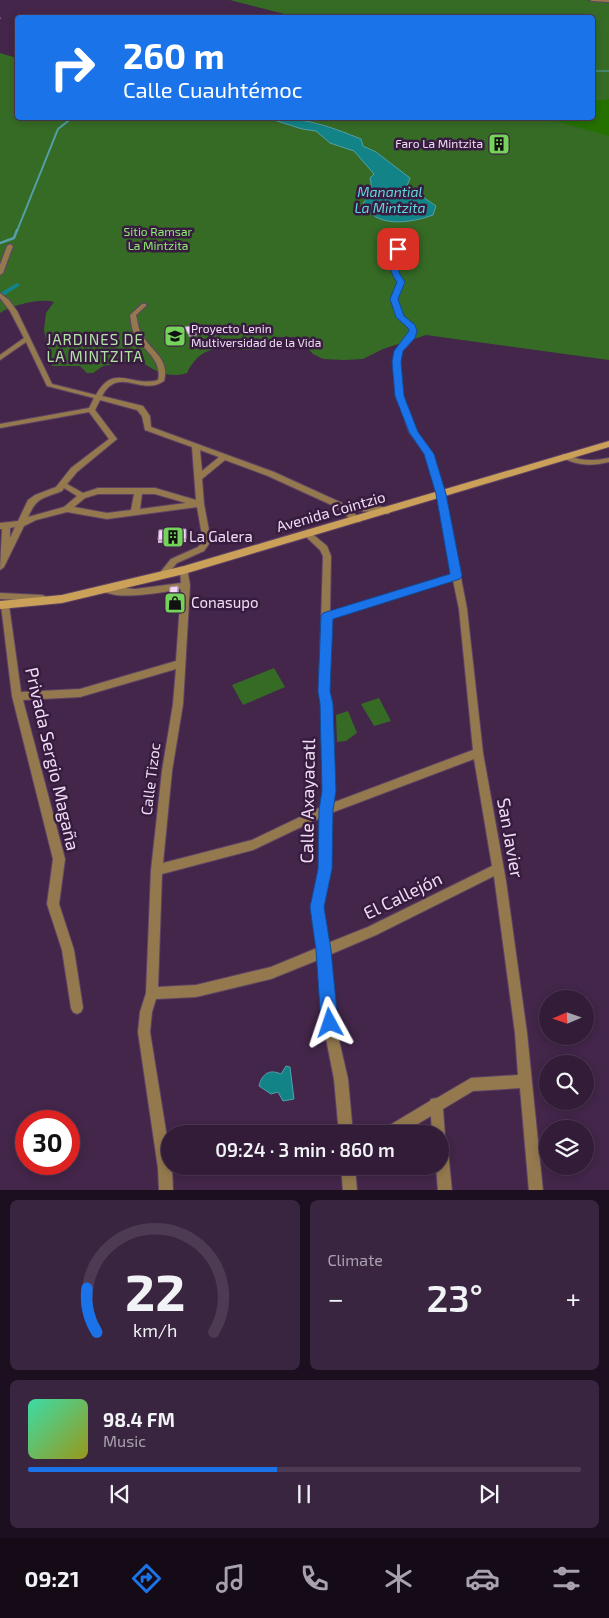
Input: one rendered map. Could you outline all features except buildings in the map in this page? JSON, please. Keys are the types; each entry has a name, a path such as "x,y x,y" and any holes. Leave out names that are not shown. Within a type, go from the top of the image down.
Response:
{"main road":[{"name":"Avenida Cointzio","path":"2,602 62,599 184,570 389,511 609,444"}],"street":[{"path":"592,0 609,1"},
{"path":"394,241 399,253 393,266 395,274 401,282 394,299 400,317 412,327 413,331 412,336 398,351 396,362 400,396 414,432 429,454 441,494"},
{"path":"0,273 10,246"},
{"path":"1,295 17,318 49,385 140,408 146,416 148,428 225,456 346,509 358,520"},
{"path":"0,426 92,410 107,383 114,380 147,386 161,381 163,377 158,357 146,348 136,330 133,316 144,305"},
{"path":"0,358 26,339"},
{"path":"0,567 31,502 38,497 59,490 74,470 113,439 92,410"},
{"path":"162,575 174,561 200,549 207,541 200,504 196,446"},
{"path":"198,478 225,456"},
{"path":"566,456 575,462 590,463 609,460"},
{"path":"64,485 82,496"},
{"path":"67,509 82,496 98,491 166,493 200,504"},
{"path":"135,513 138,491"},
{"name":"San Javier","path":"441,494 463,609 478,753 521,1033 536,1190"},
{"path":"5,556 3,526 21,524 32,518 67,509 107,516 200,504"},
{"path":"346,509 362,508 389,511"},
{"name":"Calle Axayacatl","path":"308,534 324,548 327,556 324,691 327,704 329,791 326,810 325,869 317,907 324,950 330,1023 341,1080 345,1125"},
{"name":"Calle Tizoc","path":"161,1125 144,1032 146,1012 152,993 157,870 167,771 178,704 186,585 184,570"},
{"path":"327,616 456,576"},
{"path":"105,589 120,593 136,593 186,585"},
{"name":"Privada Sergio Magaña","path":"2,602 17,696 59,859 53,904 68,950 76,1008"},
{"path":"17,696 80,693 180,664"},
{"path":"157,870 253,845 326,810 478,753"},
{"name":"El Callejón","path":"324,950 372,931 497,869"},
{"path":"152,993 196,991 271,973 324,950"},
{"path":"401,1125 471,1085 525,1081"},
{"path":"436,1104 438,1125"},
{"path":"166,1190 168,1175"},
{"path":"349,1175 350,1190"},
{"path":"443,1175 445,1190"}],"green space":[{"name":"Sitio Ramsar La Mintzita","path":"230,0 585,0 609,2 609,360 426,335 383,349 363,359 323,359 313,354 298,337 274,337 266,346 256,350 220,348 208,351 197,358 187,373 180,375 162,373 150,368 139,360 103,366 93,373 87,373 80,366 52,366 44,330 46,313 54,302 26,303 0,313 0,53 15,57 15,120 595,120 595,15 288,15"},
{"path":"609,99 609,136 552,120 595,120 595,101"},
{"path":"274,668 285,687 243,705 232,685"},
{"path":"379,698 391,721 374,726 361,704"},
{"path":"348,711 357,733 346,741 337,742 336,715"}],"water":[{"name":"Manantial La Mintzita","path":"274,120 298,120 316,123 361,139 363,146 376,152 410,178 407,186 436,206 433,215 404,222 394,222 376,217 363,203 370,192 370,178 374,174 354,151 330,143 316,131 302,129"},
{"path":"286,1066 290,1067 294,1099 283,1101 278,1092 271,1094 259,1086 264,1075 270,1072 281,1074"}],"waterway":[{"path":"595,71 609,71"},
{"path":"17,231 58,129 69,120"},
{"path":"0,243 14,238 17,230"},
{"path":"0,296 17,285"}],"place":[{"name":"Faro La Mintzita","path":"499,144"},
{"name":"Proyecto Lenin Multiversidad de la Vida","path":"175,336"},
{"name":"La Galera","path":"173,537"},
{"name":"Conasupo","path":"175,603"}],"district":[{"name":"JARDINES DE LA MINTZITA","path":"95,348"}],"route":[{"path":"330,1023 324,950 317,907 325,869 326,810 329,791 327,704 324,691 327,616 456,576 441,494 429,454 414,432 400,396 396,362 398,351 412,336 413,331 407,321 400,317 398,306 394,299 394,295 401,282 395,274 393,266 399,253 398,249"}]}
